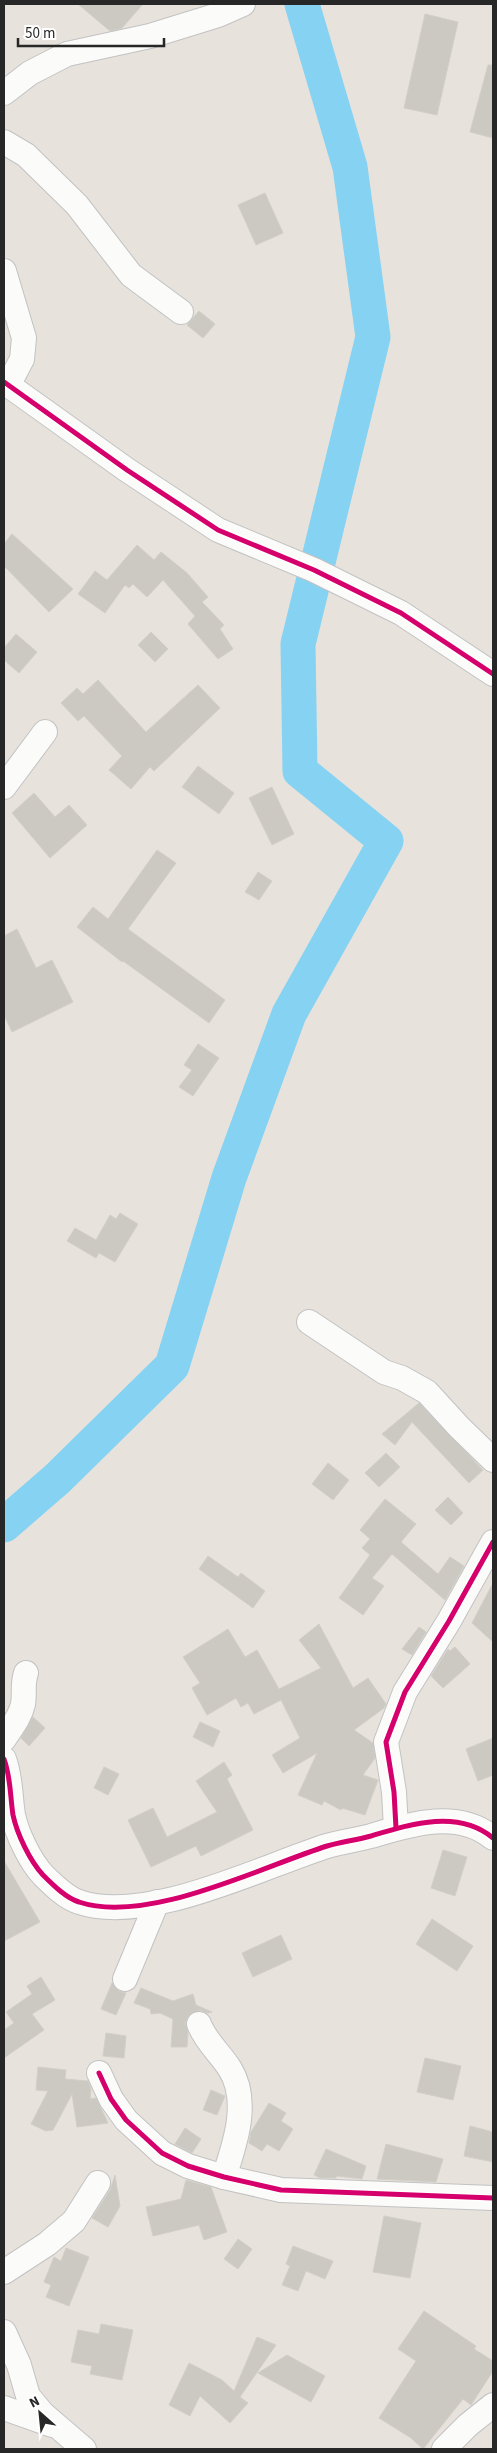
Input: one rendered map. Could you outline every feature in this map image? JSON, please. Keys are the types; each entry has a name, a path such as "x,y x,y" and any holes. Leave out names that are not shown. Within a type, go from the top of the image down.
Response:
{"street":[{"path":"4,93 30,73 67,54 150,36 218,15 243,4"},
{"path":"4,142 26,155 77,205 131,275 181,312"},
{"path":"4,271 24,338 22,359 6,383 127,470 218,530 314,570 400,613 493,674"},
{"path":"4,788 45,732"},
{"path":"309,1322 384,1372 402,1378 427,1392 493,1460"},
{"path":"396,1828 394,1792 386,1742 405,1692 449,1621 493,1542"},
{"path":"4,1739 22,1710 23,1681 26,1673"},
{"path":"4,1759 8,1770 13,1814 18,1831 42,1874 61,1892 78,1902 100,1907 157,1902 240,1878 327,1846 428,1821 456,1822 482,1829 493,1838"},
{"path":"125,1979 157,1902"},
{"path":"199,2024 209,2044 228,2067 237,2082 240,2093 236,2131 224,2178"},
{"path":"99,2073 119,2110 138,2133 156,2148 188,2166 224,2178 281,2190 493,2198"},
{"path":"4,2272 47,2244 74,2221 98,2183"},
{"path":"4,2332 19,2365 28,2396 56,2426 84,2449"},
{"path":"444,2449 468,2425 493,2405"},
{"path":"4,2408 56,2426"}],"building":[{"path":"78,4 143,4 122,28 110,31"},
{"path":"425,14 458,22 437,115 404,108"},
{"path":"488,65 493,65 493,138 470,132"},
{"path":"265,193 283,233 256,245 238,205"},
{"path":"199,311 215,324 203,338 187,325"},
{"path":"12,534 73,589 49,612 4,566 4,544"},
{"path":"137,545 154,560 161,552 187,573 208,597 202,602 224,625 220,629 233,649 218,659 188,624 195,616 163,580 147,597 133,584 129,588 125,585 105,613 78,594 95,571 107,580"},
{"path":"151,632 168,649 155,662 138,645"},
{"path":"16,634 37,652 19,673 4,660 4,648"},
{"path":"98,680 146,732 198,685 220,708 154,771 150,767 131,789 109,770 122,756 84,716 78,721 61,703 77,688 83,694"},
{"path":"198,766 234,793 219,814 182,787"},
{"path":"272,787 294,834 272,845 249,798"},
{"path":"34,793 55,817 69,805 87,825 50,858 12,813"},
{"path":"157,850 176,863 128,929 225,1000 209,1023 122,962 77,927 93,907 108,919"},
{"path":"258,872 272,881 259,900 245,892"},
{"path":"17,929 36,968 52,960 73,1002 12,1032 4,1015 4,936"},
{"path":"198,1044 219,1058 193,1096 179,1087 192,1070 184,1065"},
{"path":"120,1213 138,1224 115,1262 99,1253 96,1258 67,1241 75,1228 96,1240 110,1215 116,1219"},
{"path":"419,1403 483,1470 469,1483 412,1422 395,1445 382,1434"},
{"path":"386,1453 400,1467 379,1487 365,1473"},
{"path":"328,1463 349,1480 333,1500 312,1484"},
{"path":"448,1497 463,1513 451,1525 435,1510"},
{"path":"385,1499 416,1524 401,1542 438,1574 450,1557 464,1566 445,1600 392,1554 372,1578 384,1586 363,1615 339,1598 370,1555 362,1548 370,1539 360,1530"},
{"path":"208,1556 238,1577 241,1573 265,1591 253,1608 199,1569"},
{"path":"493,1583 493,1642 472,1623"},
{"path":"319,1624 353,1688 368,1678 386,1704 384,1708 354,1730 373,1743 375,1758 363,1775 378,1780 365,1815 342,1808 341,1810 324,1801 322,1805 298,1795 317,1753 283,1773 272,1755 300,1738 281,1700 254,1714 248,1703 241,1707 236,1698 207,1715 192,1688 200,1683 183,1657 228,1629 245,1657 257,1650 279,1689 321,1668 299,1640"},
{"path":"419,1627 426,1632 412,1655 402,1649"},
{"path":"455,1647 470,1664 443,1688 431,1676 448,1649 450,1651"},
{"path":"33,1717 45,1728 29,1746 21,1738"},
{"path":"200,1722 220,1731 213,1747 193,1737"},
{"path":"493,1738 493,1775 478,1781 466,1749"},
{"path":"224,1762 232,1775 227,1779 253,1830 201,1856 196,1846 151,1867 128,1820 153,1808 167,1837 217,1812 196,1781"},
{"path":"104,1767 119,1774 108,1795 94,1788"},
{"path":"443,1850 467,1857 455,1896 431,1888"},
{"path":"4,1861 40,1922 4,1941"},
{"path":"432,1919 473,1946 457,1971 416,1944"},
{"path":"281,1935 292,1959 253,1977 242,1953"},
{"path":"41,1977 55,2000 32,2014 44,2030 4,2058 4,2030 14,2023 6,2012 32,1994 27,1986"},
{"path":"112,1983 119,1991 126,1993 116,2015 101,2009"},
{"path":"141,1988 173,2001 193,1994 196,2005 212,2012 208,2013 200,2010 188,2016 185,2023 188,2032 187,2047 171,2047 173,2019 160,2013 151,2014 150,2009 134,2003"},
{"path":"106,2033 126,2036 124,2058 103,2056"},
{"path":"425,2058 461,2066 453,2100 417,2092"},
{"path":"38,2067 66,2070 65,2079 88,2081 91,2089 90,2099 96,2098 108,2123 77,2127 72,2094 53,2130 46,2131 31,2124 48,2091 36,2090"},
{"path":"211,2090 225,2096 217,2115 203,2110"},
{"path":"269,2103 286,2113 281,2121 293,2129 279,2151 267,2144 262,2151 249,2143 251,2132"},
{"path":"470,2126 493,2132 493,2162 464,2156"},
{"path":"185,2128 201,2139 192,2153 175,2144"},
{"path":"386,2144 443,2159 436,2182 377,2179"},
{"path":"326,2149 366,2166 362,2179 337,2176 336,2178 320,2178 314,2175"},
{"path":"115,2175 120,2206 108,2227 92,2218 110,2190"},
{"path":"186,2180 211,2187 227,2232 204,2240 199,2225 153,2236 146,2207 181,2199"},
{"path":"384,2216 421,2223 410,2278 373,2272"},
{"path":"238,2239 252,2249 238,2269 224,2259"},
{"path":"293,2246 333,2261 325,2279 306,2271 298,2291 282,2285 290,2266 286,2264"},
{"path":"66,2248 89,2257 69,2306 46,2297 51,2285 44,2282 54,2257 61,2261"},
{"path":"424,2311 476,2346 474,2349 493,2361 493,2371 471,2405 463,2399 423,2449 411,2438 379,2418 416,2361 398,2349"},
{"path":"101,2324 133,2330 122,2380 90,2374 92,2366 71,2362 78,2330 99,2334"},
{"path":"257,2337 276,2345 240,2397 248,2403 230,2423 200,2396 190,2416 169,2405 189,2363 222,2380 234,2391"},
{"path":"287,2355 325,2376 311,2402 258,2373"}],"waterway":[{"path":"4,1525 57,1479 172,1366 229,1178 289,1014 386,841 300,771 298,644 373,337 350,167 302,4"}],"cycle path":[{"path":"4,382 127,470 218,530 314,570 401,613 493,674"},
{"path":"396,1828 394,1792 386,1742 405,1692 449,1621 493,1542"},
{"path":"4,1759 8,1773 13,1815 33,1862 47,1879 69,1898 79,1902 106,1907 137,1906 170,1900 237,1879 327,1846 418,1824 450,1821 479,1829 493,1838"},
{"path":"99,2073 111,2099 126,2120 162,2153 188,2166 224,2177 281,2190 493,2198"}]}
